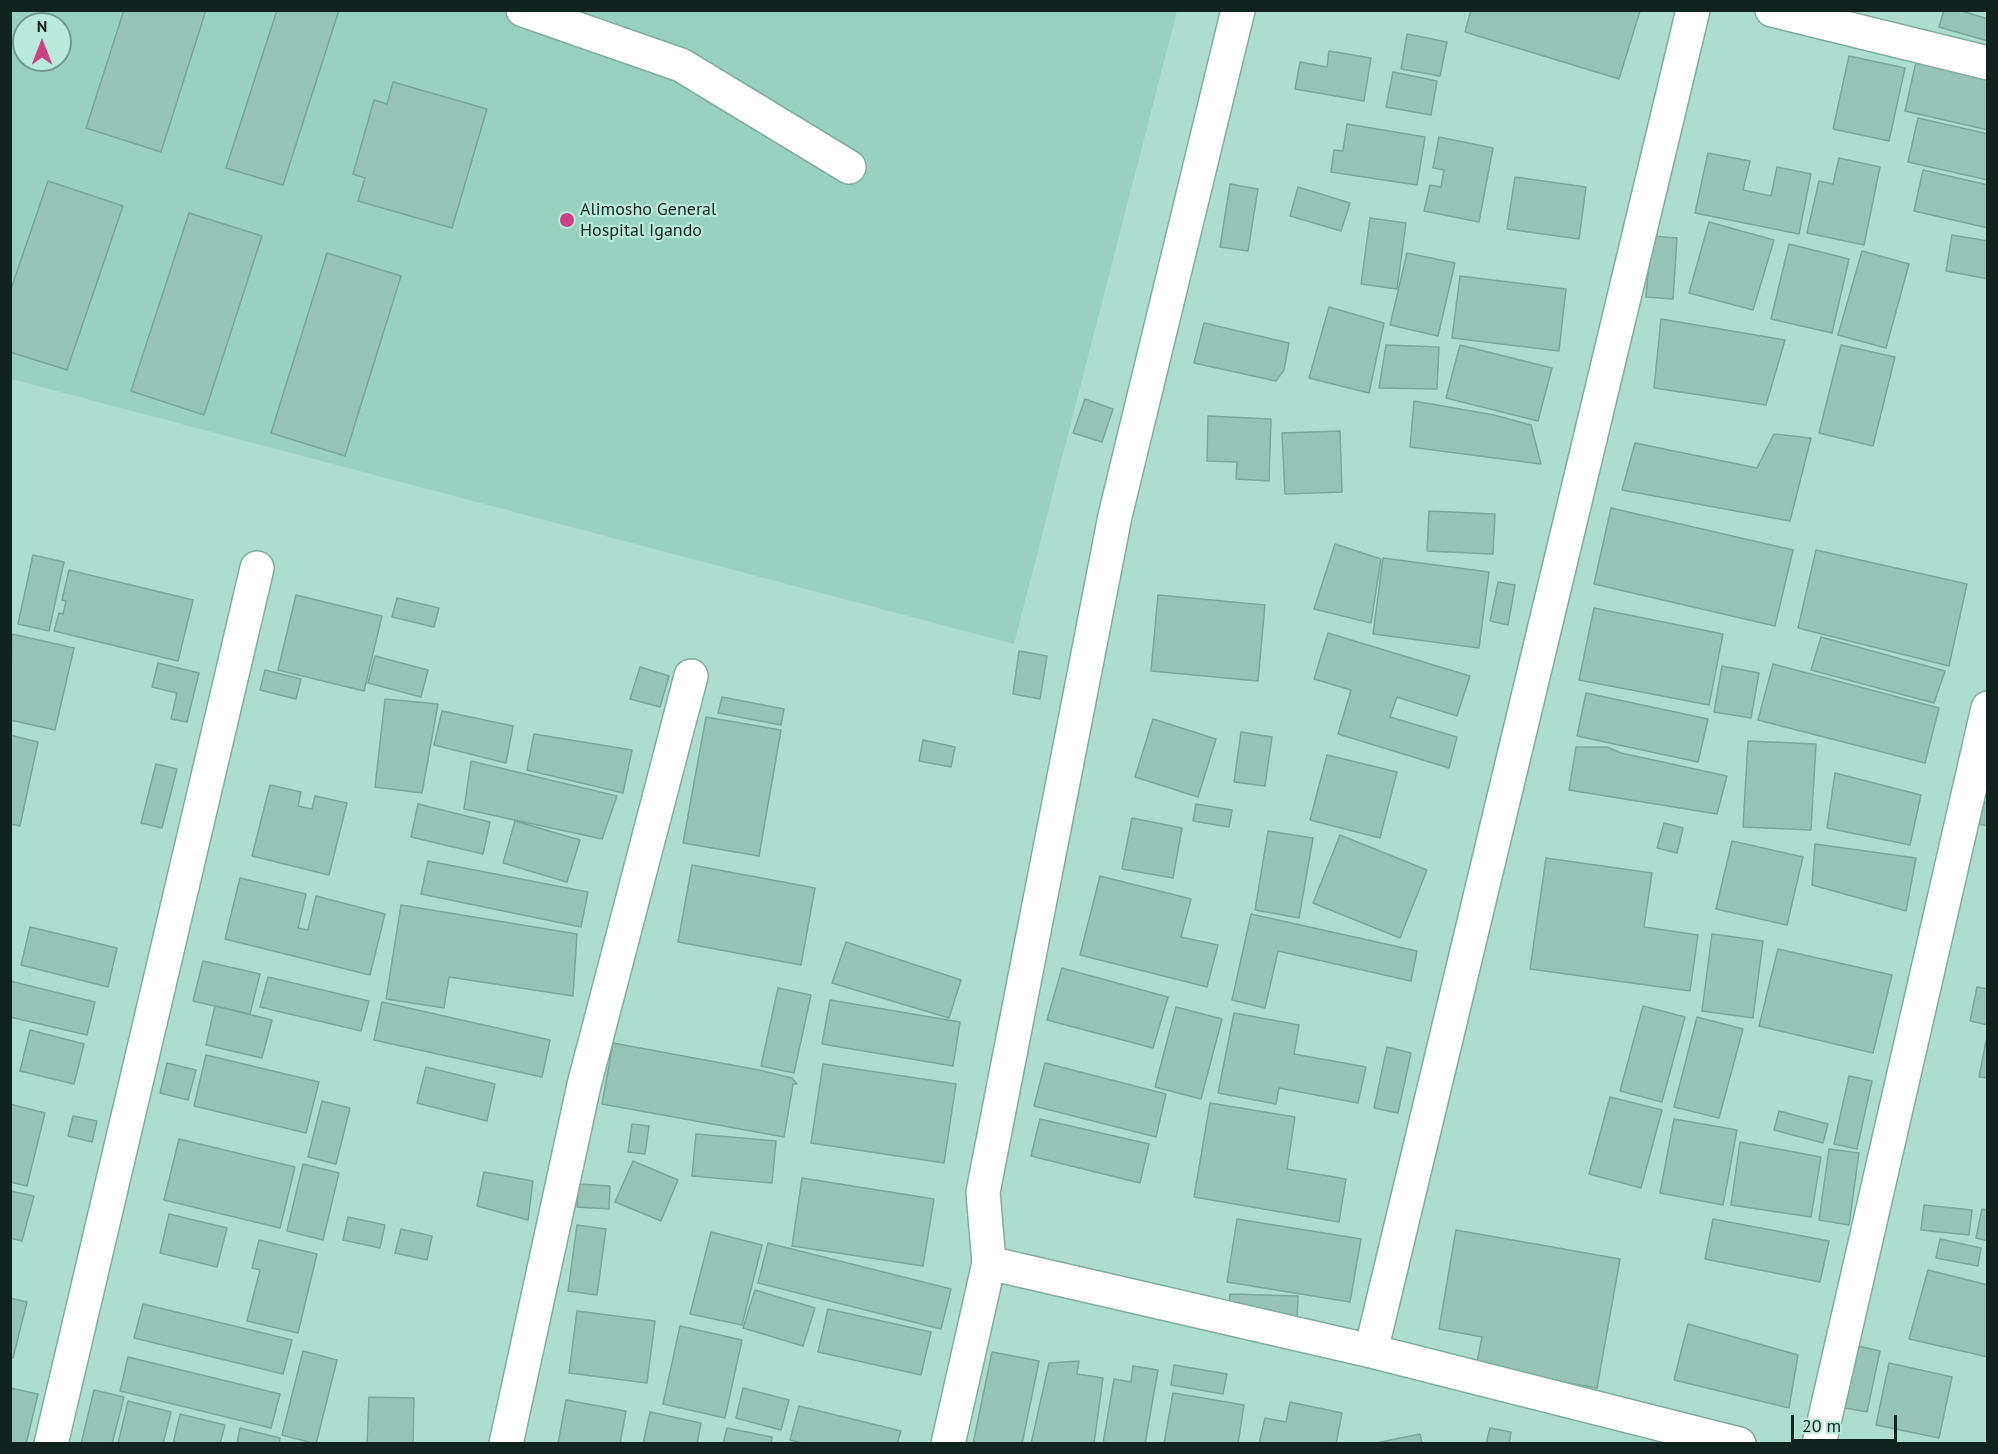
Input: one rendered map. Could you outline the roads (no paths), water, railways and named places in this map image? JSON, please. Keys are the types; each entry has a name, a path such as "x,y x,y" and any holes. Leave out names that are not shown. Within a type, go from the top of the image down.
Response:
{"street":[{"path":"523,10 681,65 849,167"},
{"path":"948,1443 988,1263 983,1192 1113,528 1238,10"},
{"path":"1371,1351 1693,10"},
{"path":"1772,10 1988,63"},
{"path":"51,1443 257,568"},
{"path":"506,1443 584,1085 691,676"},
{"path":"1819,1443 1988,708"},
{"path":"988,1263 1371,1351 1739,1443"}],"place":[{"name":"Alimosho General Hospital Igando","path":"567,220"}]}
